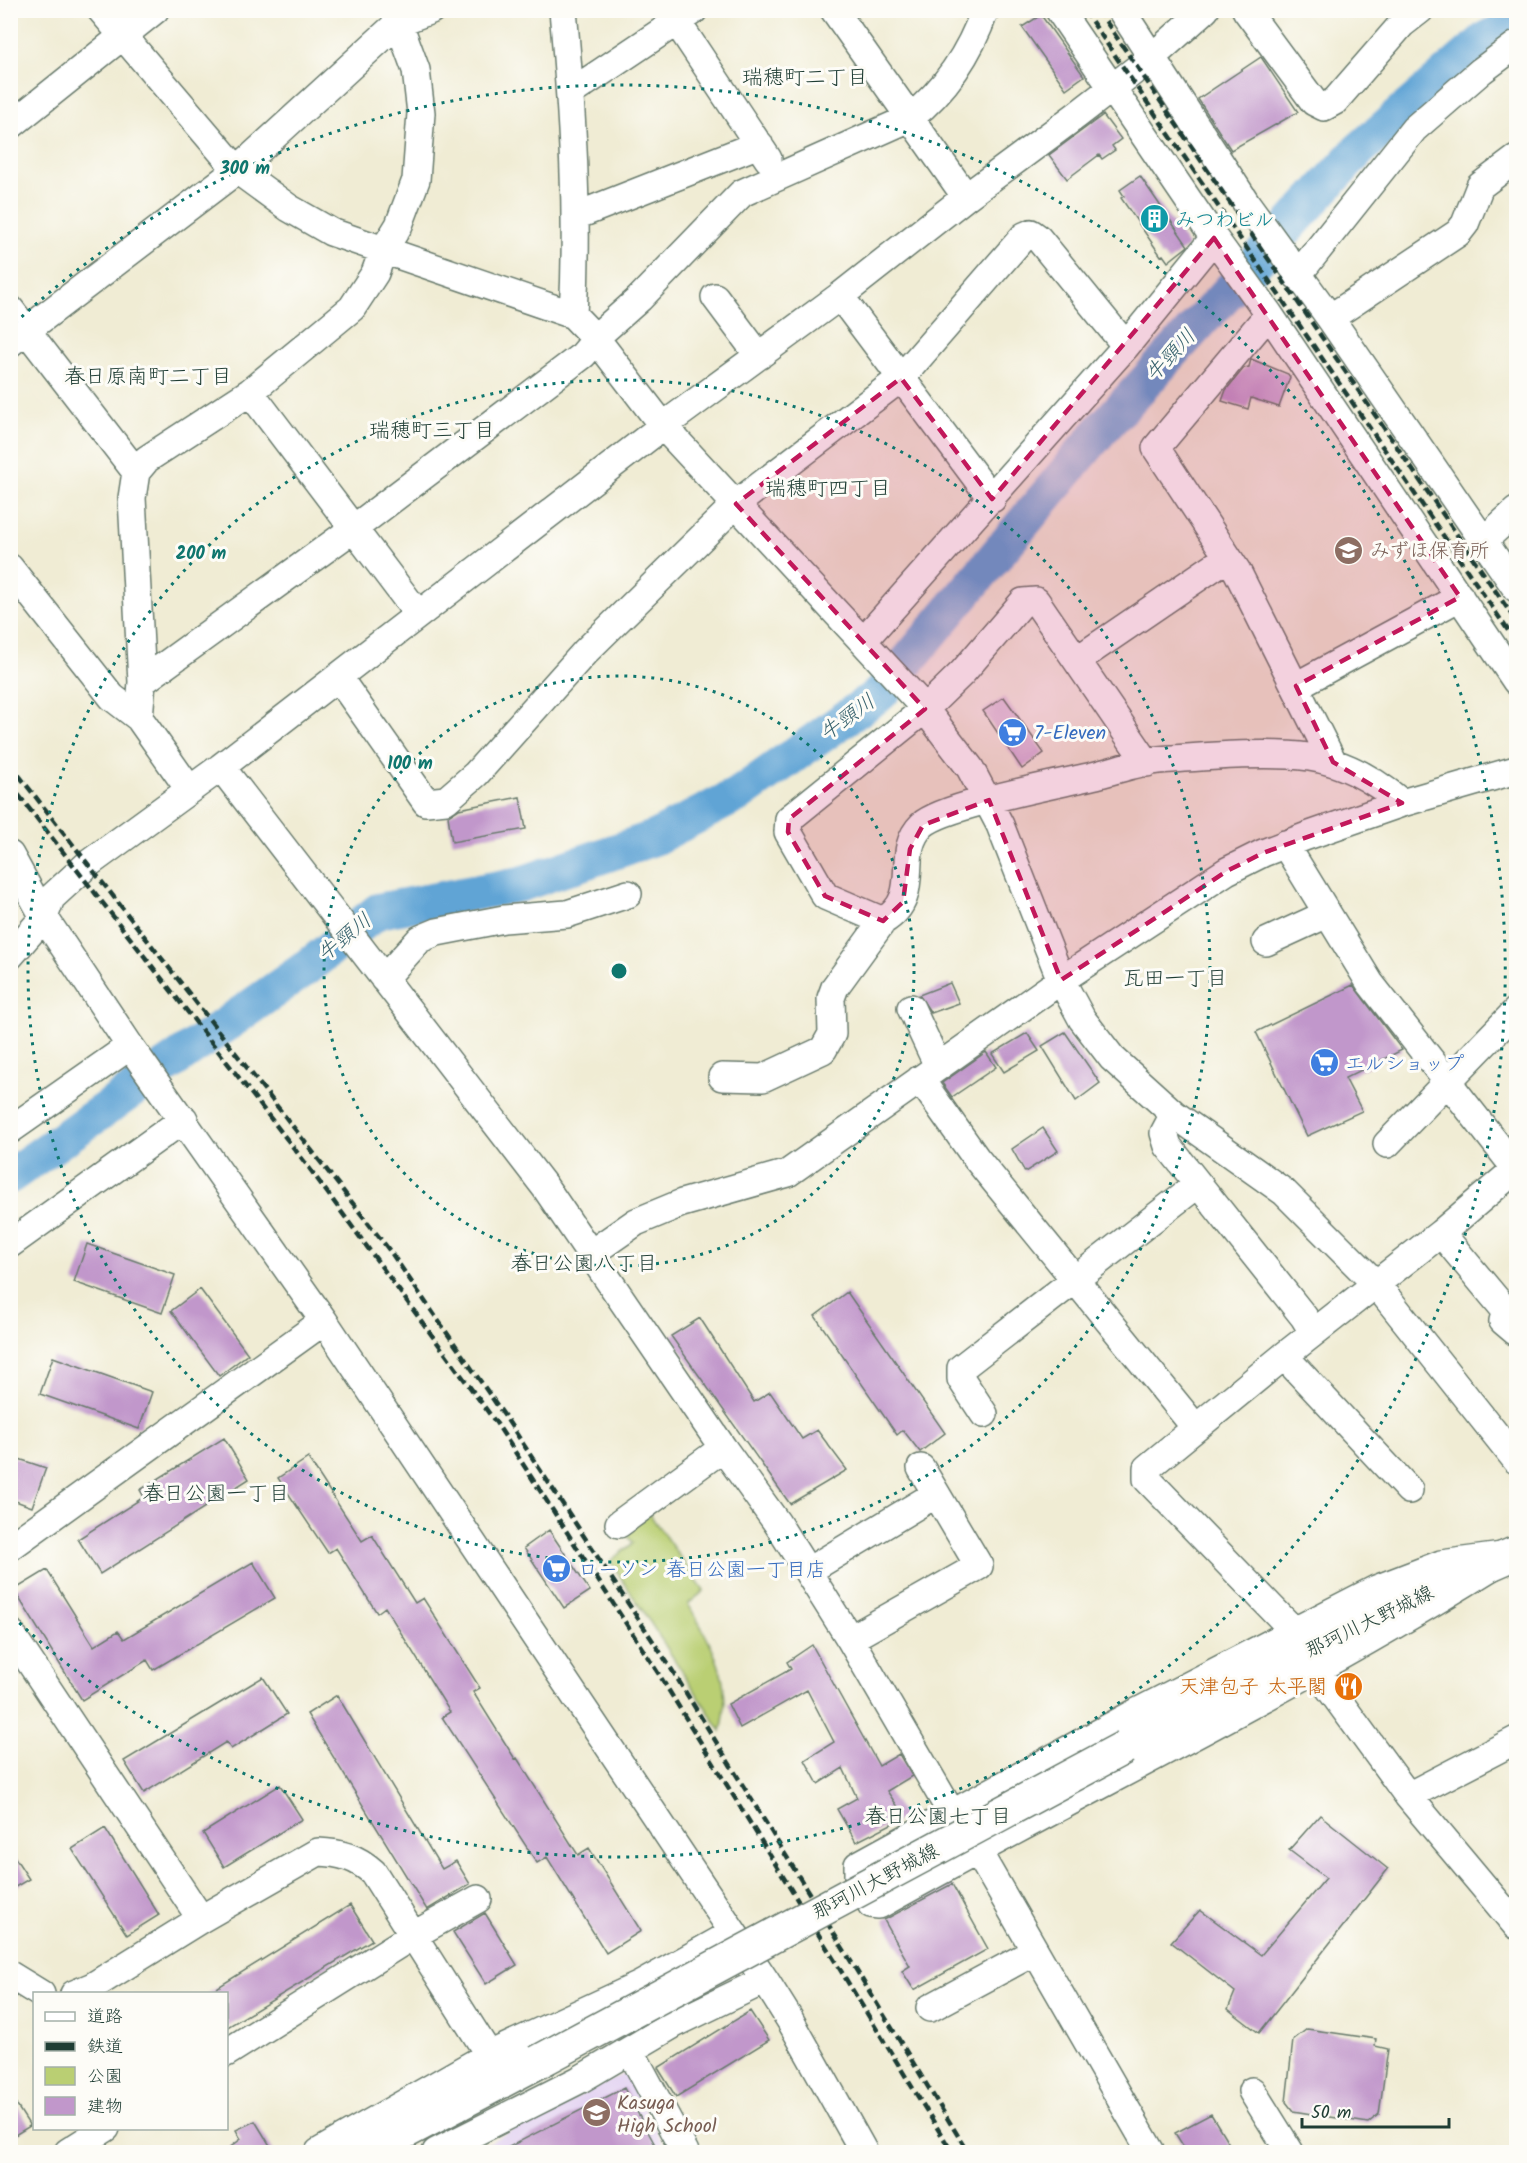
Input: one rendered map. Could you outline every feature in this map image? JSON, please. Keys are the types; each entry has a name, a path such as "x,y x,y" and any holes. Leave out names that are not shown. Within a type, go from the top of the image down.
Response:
{"main road":[{"name":"那珂川大野城線","path":"367,2152 1125,1747 1414,1597 1513,1554"}],"street":[{"path":"101,10 121,37 237,170 289,208 331,232 573,315 597,340 663,426 923,706 970,768 989,800 1061,980 1082,1019 1112,1058 1174,1114 1284,1192 1376,1284 1516,1460"},
{"path":"10,126 155,10"},
{"path":"19,337 237,170 397,16 431,10"},
{"path":"563,10 576,216 573,315"},
{"path":"834,10 966,197"},
{"path":"142,682 353,529 583,355 604,330 639,299 742,193 910,118 932,101 977,35 986,10"},
{"path":"1059,10 1214,238 1269,314 1516,681"},
{"path":"1121,10 1247,204 1297,276 1330,318 1516,588"},
{"path":"10,956 44,917 51,898 88,864 221,767 663,426 840,296 966,197 1152,57 1205,10"},
{"path":"1246,10 1314,102 1324,107 1335,101 1402,24 1420,10"},
{"path":"140,718 142,682 132,498 136,472 147,459 250,392 352,308 375,273 382,251 399,225 416,180 421,113 416,70 397,16"},
{"path":"570,93 686,16 777,176"},
{"path":"1297,276 1414,129 1481,71 1516,45"},
{"path":"576,216 759,144"},
{"path":"1330,318 1458,233 1465,224 1480,186 1516,159"},
{"path":"338,677 426,802 446,800 476,774 630,605 736,504 901,378 1024,236 1031,233 1038,238 1126,346"},
{"path":"863,641 1126,346 1214,238"},
{"path":"840,296 992,499"},
{"path":"715,297 759,356"},
{"path":"10,309 19,337 136,472"},
{"path":"1269,314 1156,448 1228,557 1333,762"},
{"path":"250,392 418,615"},
{"path":"1483,541 1516,511"},
{"path":"1077,660 1228,557"},
{"path":"10,568 112,697 140,718 189,789"},
{"path":"1296,686 1460,597"},
{"path":"883,921 825,896 788,832 789,819 962,673 1023,602 1036,601 1147,763"},
{"path":"722,1077 763,1078 823,1050 832,1034 831,998 835,987 883,921 894,915 903,902 914,835 932,818 989,800 1147,763 1242,756 1306,757 1333,762 1386,790 1402,803"},
{"path":"221,767 545,1187 723,1448 777,1523 850,1639 952,1814 977,1850 1150,2152"},
{"path":"590,1254 636,1222 682,1203 788,1173 1061,980 1227,871 1285,844 1402,803 1491,775 1516,770"},
{"path":"1285,844 1370,983 1516,1169 1442,1233 1313,1332 1147,1468 1147,1479 1293,1630"},
{"path":"10,855 44,917 130,1046 184,1119 324,1321 765,1980 864,2152"},
{"path":"379,972 420,939 437,932 504,920 567,914 628,894"},
{"path":"1266,942 1327,914"},
{"path":"910,1008 929,1072 976,1158 1195,1427"},
{"path":"1387,1144 1516,1011"},
{"path":"10,1130 130,1046"},
{"path":"1174,1114 1164,1133 1168,1146 1304,1317 1313,1332"},
{"path":"10,1244 184,1119"},
{"path":"983,1415 961,1379 961,1368 1073,1278 1198,1184"},
{"path":"1442,1233 1506,1311 1503,1321 1516,1332"},
{"path":"10,1547 324,1321"},
{"path":"1284,1356 1409,1490"},
{"path":"619,1524 723,1448"},
{"path":"850,1639 979,1566 921,1468"},
{"path":"808,1571 936,1494"},
{"path":"1513,1554 1437,1602 1316,1670 977,1850 879,1905 871,1904 858,1879 858,1865 1293,1630 1376,1589 1441,1564 1513,1554"},
{"path":"10,1632 201,1919"},
{"path":"1316,1670 1408,1796 1516,1925"},
{"path":"1408,1796 1516,1740"},
{"path":"79,1992 93,1986 201,1919 318,1852 337,1853 358,1860 373,1872 489,2055"},
{"path":"228,2052 412,1936 478,1899"},
{"path":"319,2152 489,2055 640,1985 734,1933"},
{"path":"930,2008 1034,1952"},
{"path":"10,1975 38,1992"},
{"path":"436,2152 579,2080 674,2024 765,1980"},
{"path":"630,2050 685,2152"},
{"path":"1252,2091 1290,2152"},
{"path":"68,2152 103,2130"}],"highlighted area":[{"path":"1214,238 1460,597 1296,686 1333,762 1402,803 1263,853 1227,871 1061,980 989,800 923,825 910,849 903,902 883,921 825,896 788,832 789,819 925,709 736,504 901,378 992,499"}],"shaded area":[{"name":"Kasuga High School","path":"625,2073 668,2152 469,2152"}],"green space":[{"path":"648,1512 704,1591 688,1604 712,1649 723,1680 725,1696 721,1731 610,1561 633,1543 622,1529"}],"building":[{"path":"1041,15 1084,76 1066,89 1022,27"},
{"path":"1261,57 1298,112 1231,150 1198,99"},
{"path":"1103,115 1121,139 1112,146 1115,150 1102,159 1099,155 1067,179 1049,155"},
{"name":"みつわビル","path":"1140,176 1188,246 1168,262 1163,255 1161,256 1121,198 1124,196 1120,190"},
{"path":"1251,359 1288,374 1290,377 1279,407 1251,398 1248,409 1222,401 1226,390 1244,368 1249,367"},
{"name":"7-Eleven","path":"1004,697 1044,753 1022,769 983,711"},
{"path":"520,797 526,829 452,842 448,816 459,809"},
{"path":"950,983 959,1003 931,1013 919,995"},
{"name":"エルショップ","path":"1353,985 1402,1050 1345,1078 1362,1111 1307,1136 1256,1032"},
{"path":"1065,1032 1100,1083 1076,1101 1042,1046"},
{"path":"1027,1033 1039,1051 1004,1072 992,1054"},
{"path":"986,1052 996,1067 952,1097 942,1083"},
{"path":"1043,1128 1058,1151 1025,1172 1012,1149"},
{"path":"87,1244 175,1275 162,1313 74,1282"},
{"path":"200,1289 248,1354 219,1376 171,1311"},
{"path":"847,1292 945,1433 920,1452 903,1430 897,1435 815,1316"},
{"path":"700,1318 754,1402 770,1392 802,1439 817,1430 847,1470 790,1504 671,1336"},
{"path":"53,1357 152,1392 139,1429 40,1394"},
{"path":"224,1438 249,1479 100,1574 78,1539 144,1497 140,1490"},
{"path":"10,1456 46,1468 32,1507 10,1499"},
{"path":"308,1458 362,1541 372,1535 415,1603 423,1598 480,1688 473,1692 515,1759 517,1758 578,1855 589,1848 641,1931 606,1953 547,1857 537,1863 442,1717 450,1712 385,1607 377,1613 336,1548 328,1553 278,1478"},
{"name":"ローソン 春日公園一丁目店","path":"549,1530 590,1591 564,1608 524,1548"},
{"path":"253,1562 275,1598 153,1670 147,1660 82,1700 14,1590 47,1570 94,1646 118,1631 124,1639"},
{"path":"812,1645 879,1766 899,1754 912,1776 887,1791 905,1817 856,1842 837,1809 857,1798 843,1768 818,1784 805,1760 834,1742 807,1690 740,1728 728,1704 791,1669 787,1662"},
{"path":"263,1677 287,1714 231,1749 226,1742 144,1793 124,1761"},
{"path":"337,1695 442,1869 456,1861 470,1884 427,1910 307,1714"},
{"path":"280,1785 302,1819 224,1867 203,1833"},
{"path":"1320,1815 1388,1869 1259,2033 1228,2009 1235,1992 1171,1942 1200,1910 1261,1955 1326,1878 1289,1850"},
{"path":"105,1828 159,1915 127,1935 72,1849"},
{"path":"10,1850 29,1879 10,1890"},
{"path":"952,1884 988,1949 914,1990 902,1971 910,1966 884,1920"},
{"path":"350,1905 372,1940 228,2027 228,1992 210,1992"},
{"path":"485,1913 517,1965 486,1984 453,1932"},
{"path":"750,2011 769,2040 676,2097 658,2068"},
{"path":"1307,2029 1376,2039 1375,2046 1388,2049 1379,2114 1368,2123 1293,2111 1286,2102 1293,2040"},
{"name":"Kasuga High School","path":"624,2088 659,2152 499,2152"},
{"path":"10,2095 30,2126 10,2138"},
{"path":"1211,2114 1234,2152 1187,2152 1175,2133"},
{"path":"255,2121 274,2152 224,2152 241,2139 236,2130"}],"waterway":[{"name":"牛頸川","path":"10,1176 306,968 378,911 521,884 654,838 741,793 881,693 1101,430 1359,150 1485,40 1516,24"}],"railway":[{"path":"1084,10 1516,642"},
{"path":"1098,10 1516,621"},
{"path":"10,764 390,1251 506,1418 672,1670 968,2152"},
{"path":"10,784 307,1165 497,1424 660,1676 952,2152"}],"place":[{"name":"みつわビル","path":"1154,219"},
{"name":"みずほ保育所","path":"1349,550"},
{"name":"7-Eleven","path":"1013,732"},
{"name":"エルショップ","path":"1324,1063"},
{"name":"ローソン 春日公園一丁目店","path":"557,1569"},
{"name":"天津包子 太平閣","path":"1348,1686"},
{"name":"Kasuga High School","path":"596,2113"}],"district":[{"name":"瑞穂町二丁目","path":"805,77"},
{"name":"春日原南町二丁目","path":"148,376"},
{"name":"瑞穂町三丁目","path":"432,430"},
{"name":"瑞穂町四丁目","path":"828,488"},
{"name":"瓦田一丁目","path":"1175,978"},
{"name":"春日公園八丁目","path":"584,1263"},
{"name":"春日公園一丁目","path":"216,1493"},
{"name":"春日公園七丁目","path":"938,1816"}]}
